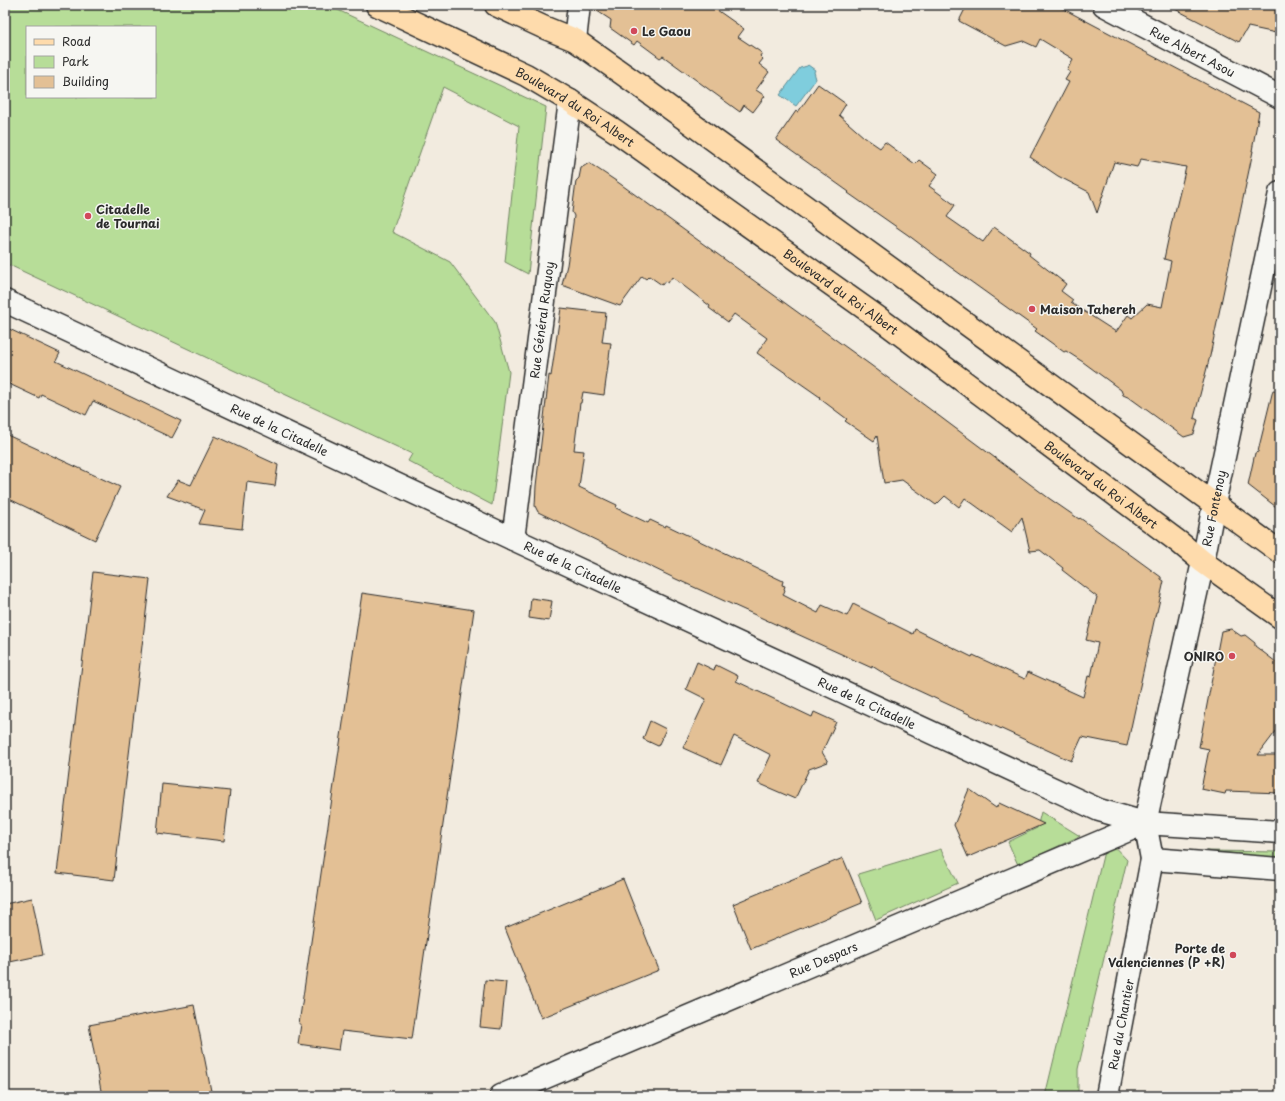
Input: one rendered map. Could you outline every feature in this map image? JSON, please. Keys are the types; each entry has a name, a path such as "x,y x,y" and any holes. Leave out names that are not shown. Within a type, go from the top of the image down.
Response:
{"main road":[{"name":"Boulevard du Roi Albert","path":"377,5 526,75 624,136 880,319 1180,543 1203,562 1280,617"},
{"path":"496,5 575,40 1280,552"}],"street":[{"path":"575,40 579,5"},
{"name":"Rue Albert Asou","path":"1104,5 1280,98"},
{"name":"Rue Général Ruquoy","path":"513,539 570,101"},
{"name":"Rue Fontenoy","path":"1145,823 1203,562 1280,193"},
{"name":"Rue de la Citadelle","path":"5,301 513,539 1099,810 1145,823"},
{"path":"1145,823 1280,832"},
{"name":"Rue du Chantier","path":"1107,1096 1152,859 1145,823"},
{"name":"Rue Despars","path":"501,1096 1145,823"},
{"path":"1152,859 1280,869"}],"green space":[{"path":"5,5 327,5 546,107 528,274 505,262 519,126 443,87 392,232 450,262 495,322 509,372 492,505 408,461 412,454 5,263"},
{"path":"1041,812 1080,836 1018,865 1008,842 1037,828"},
{"path":"1107,839 1127,860 1078,1069 1078,1096 1045,1096"},
{"path":"941,849 958,883 876,920 858,874"},
{"path":"1206,851 1280,852 1280,858"}],"water":[{"path":"808,65 815,70 814,72 816,79 796,106 780,95 800,68"}],"building":[{"path":"591,5 710,5 744,29 738,37 762,53 760,56 763,59 759,64 769,72 756,90 765,96 753,112 744,105 740,112 663,56 660,58 637,41 634,45 610,28 611,20 591,7"},
{"path":"967,5 1056,5 1259,112 1253,151 1210,356 1194,418 1198,420 1194,434 1184,437 1130,398 1123,395 1121,390 1083,362 1066,351 1064,352 1035,331 1037,329 776,140 796,111 798,112 818,84 846,104 839,115 864,137 880,148 885,142 915,164 919,160 938,174 929,186 955,205 947,217 983,242 994,227 1030,253 1029,255 1066,284 1061,291 1073,300 1071,303 1116,332 1128,315 1132,318 1147,304 1162,307 1171,261 1164,259 1174,212 1186,167 1141,159 1137,167 1114,162 1097,213 1089,192 1058,176 1030,157 1069,82 1065,80 1070,72 1067,70 1073,59 1040,39 1036,47 1023,41 1006,46 959,21"},
{"path":"1167,5 1280,5 1280,11 1276,33 1248,27 1239,42"},
{"path":"589,163 619,183 872,366 1050,499 1079,519 1080,518 1161,577 1164,581 1127,746 1082,737 1071,761 893,679 872,666 872,668 676,579 538,512 535,506 536,486 549,375 551,376 561,308 606,313 602,342 611,343 604,395 583,392 580,403 574,450 584,451 579,487 617,505 616,508 648,523 650,520 665,527 666,525 783,581 782,585 785,586 785,590 783,595 818,613 822,605 847,616 853,604 913,634 915,629 972,657 973,655 1025,679 1028,672 1083,697 1088,676 1091,677 1098,643 1086,640 1097,597 1062,570 1063,568 1040,550 1030,551 1022,517 1012,532 965,498 959,507 945,496 936,505 902,480 884,483 877,436 874,441 845,421 847,419 819,398 820,397 757,353 767,338 734,314 728,322 672,277 668,283 665,281 662,285 649,276 646,279 642,276 620,306 562,285 567,265 572,231 574,216 572,212 576,181 579,178 581,168"},
{"path":"5,327 60,353 56,361 181,421 172,438 93,401 86,415 41,394 39,398 5,382"},
{"path":"1273,390 1280,391 1280,510 1248,485 1255,453 1258,452"},
{"path":"5,434 120,487 95,540 5,497"},
{"path":"215,436 278,465 275,486 247,482 242,529 199,524 205,510 167,496 178,480 191,485"},
{"path":"93,572 150,579 114,880 57,873"},
{"path":"362,593 474,610 412,1039 342,1031 339,1050 298,1044 301,1024 299,1024"},
{"path":"531,598 552,601 549,621 529,618"},
{"path":"1231,629 1241,636 1245,635 1255,643 1255,646 1280,665 1280,726 1258,755 1280,755 1280,793 1226,791 1225,794 1201,789 1209,749 1199,747 1221,631"},
{"path":"697,662 714,670 716,665 738,676 736,681 812,717 814,712 836,722 822,752 828,762 809,769 795,799 758,783 771,755 734,736 721,765 683,748 706,699 686,689"},
{"path":"650,721 666,729 658,746 643,739"},
{"path":"162,784 230,791 224,841 157,833"},
{"path":"969,789 996,808 999,803 1044,824 968,857 954,825"},
{"path":"843,858 862,903 751,949 733,904"},
{"path":"623,879 659,970 541,1018 505,928"},
{"path":"32,898 43,955 5,963 5,904"},
{"path":"485,980 506,982 501,1029 480,1027"},
{"path":"194,1005 212,1096 102,1096 89,1025"}],"place":[{"name":"Le Gaou","path":"634,31"},
{"name":"Citadelle de Tournai","path":"88,216"},
{"name":"Maison Tahereh","path":"1032,309"},
{"name":"ONIRO","path":"1232,656"},
{"name":"Porte de Valenciennes (P +R)","path":"1233,955"}]}
